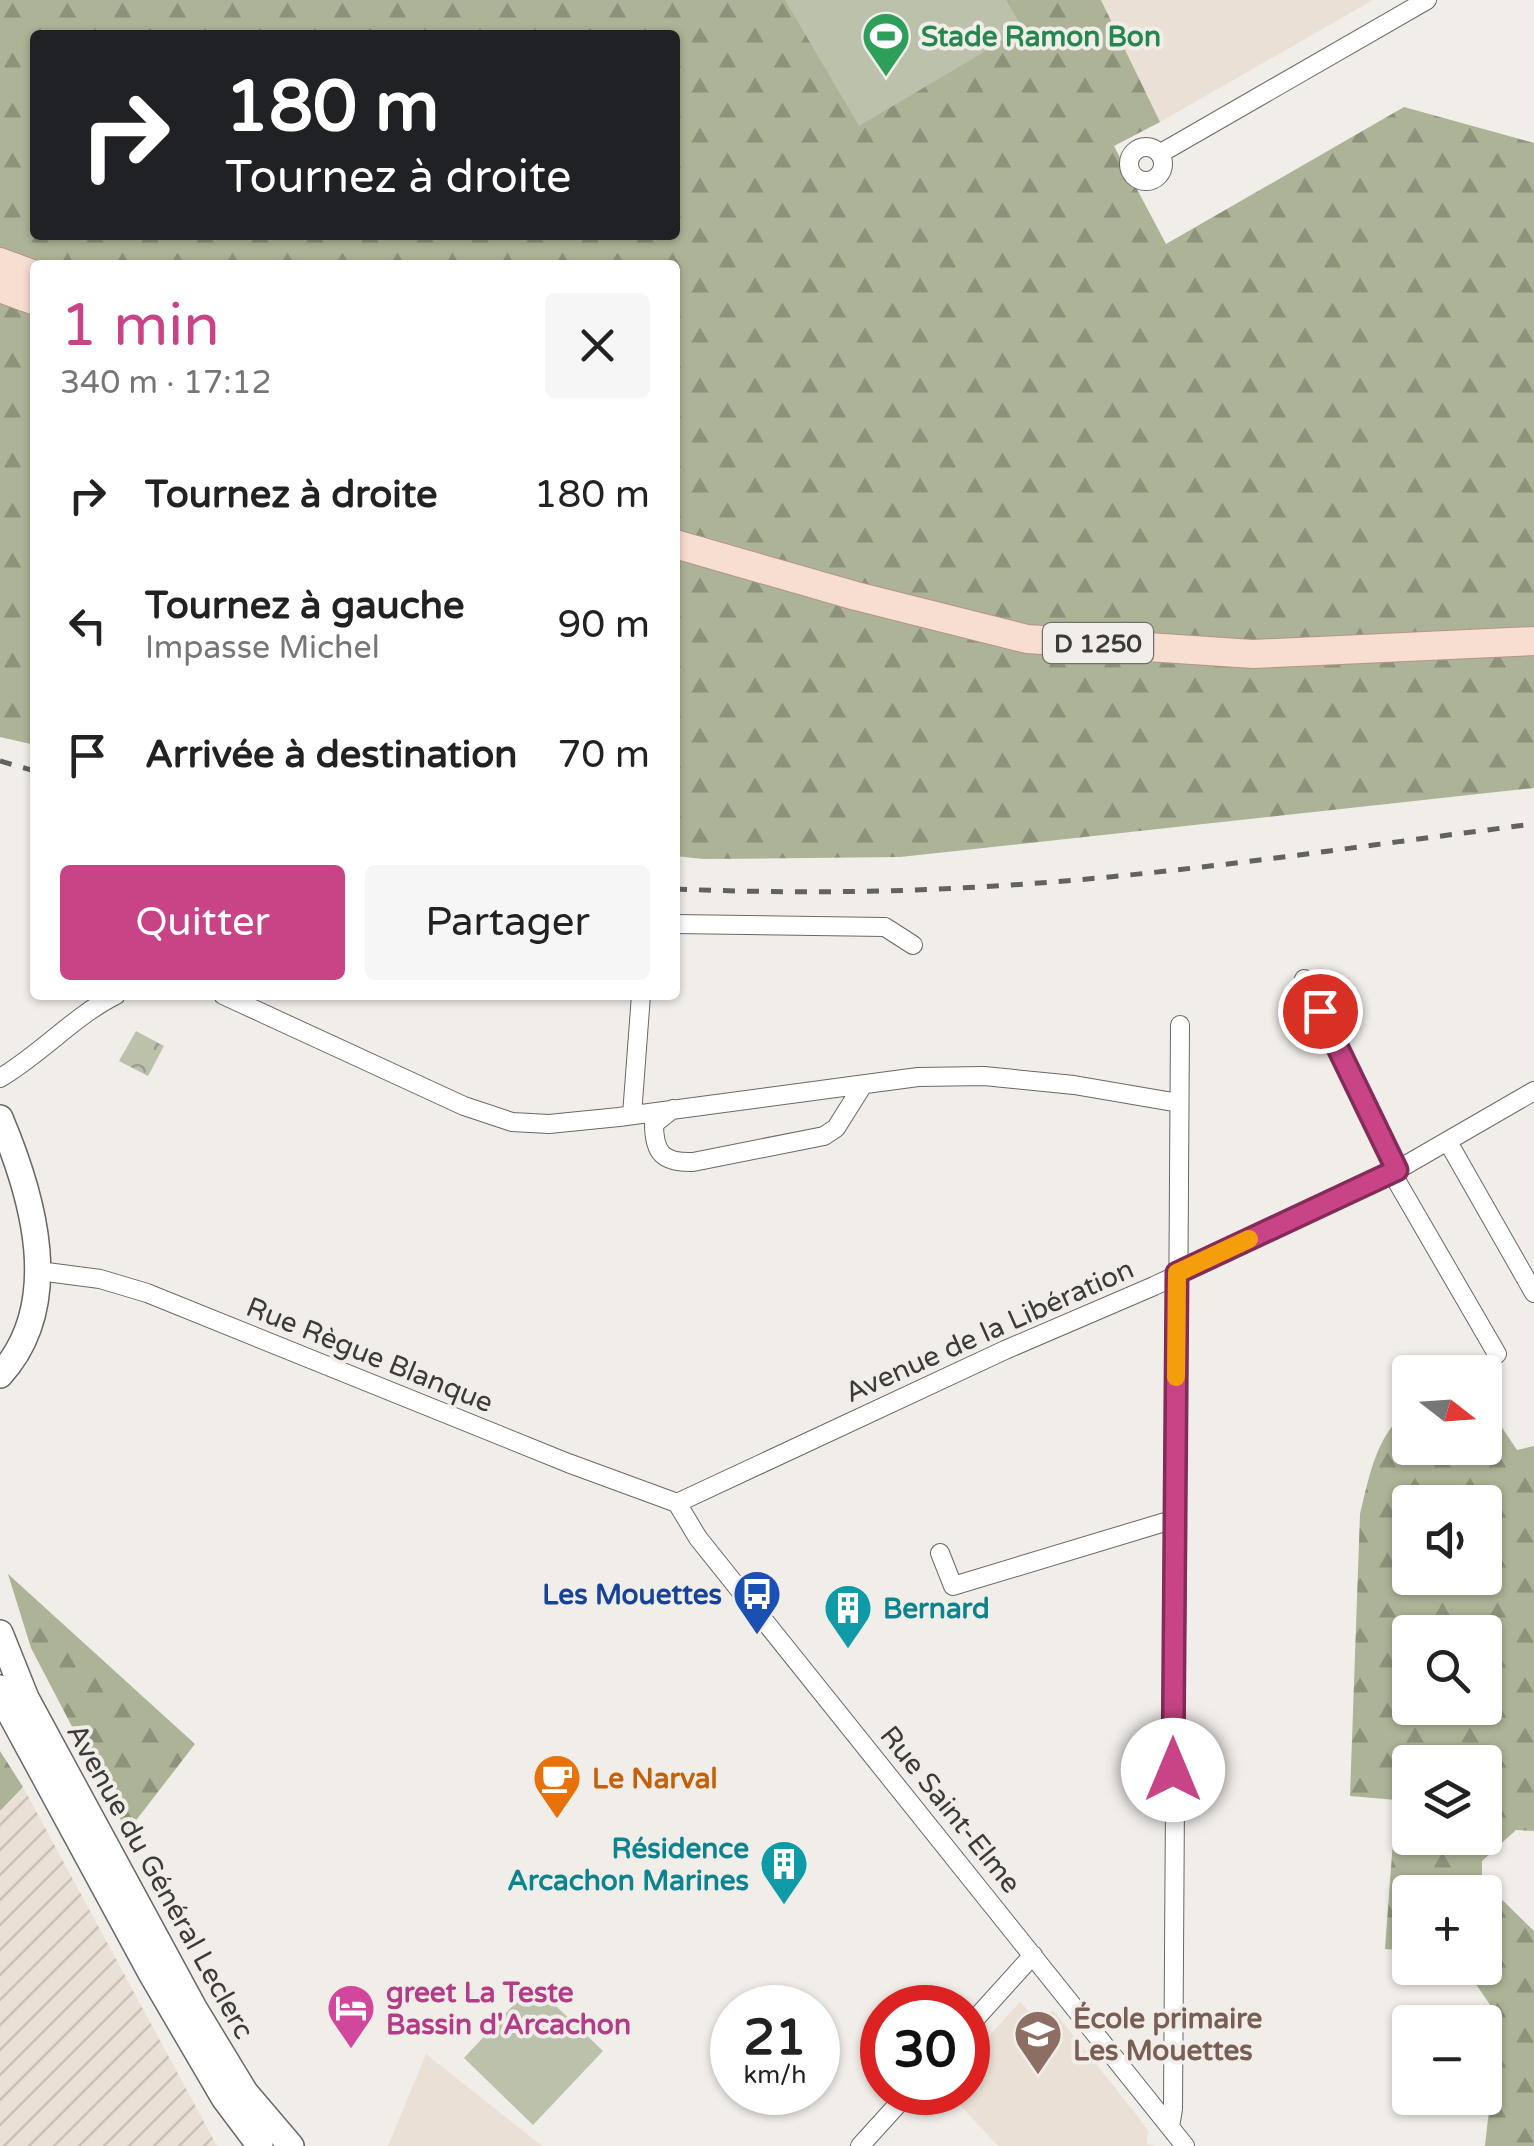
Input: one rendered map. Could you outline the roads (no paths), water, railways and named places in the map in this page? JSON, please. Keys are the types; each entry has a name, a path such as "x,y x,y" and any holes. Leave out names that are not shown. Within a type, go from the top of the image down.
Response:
{"main road":[{"path":"0,262 30,273"},
{"path":"0,288 30,298"},
{"name":"D 1250","path":"680,545 856,596 1026,638 1253,654 1534,641"},
{"path":"0,1118 20,1164 39,1271 35,1306 12,1362 0,1375"},
{"name":"Avenue du Général Leclerc","path":"0,1632 26,1698 194,2008 246,2092 291,2146"},
{"name":"Avenue du Général Leclerc","path":"0,1688 152,1975 224,2098 260,2146"}],"street":[{"path":"1161,153 1427,0"},
{"path":"680,924 886,928 913,945"},
{"path":"1304,979 1395,1171 1497,1354"},
{"path":"0,1078 106,1000"},
{"path":"234,1000 485,1116 512,1122 549,1124 632,1115 918,1077 984,1076 1074,1085 1179,1103"},
{"path":"632,1115 641,1000"},
{"path":"1170,2127 1180,1025"},
{"path":"674,1108 654,1124 654,1140 660,1152 674,1162 693,1162 824,1136 836,1128 864,1085"},
{"name":"Avenue de la Libération","path":"677,1503 1395,1171 1534,1091"},
{"path":"1448,1142 1534,1293"},
{"name":"Rue Règue Blanque","path":"39,1271 100,1279 147,1293 677,1503"},
{"name":"Rue Saint-Elme","path":"677,1503 698,1538 1186,2146"},
{"path":"940,1552 953,1586 1175,1519"},
{"path":"990,2003 1033,1955"},
{"path":"860,2146 888,2115"}],"railway":[{"path":"0,761 30,770"},
{"path":"680,889 864,891 1048,882 1187,869 1534,824"}],"place":[{"name":"Stade Ramon Bon","path":"886,78"},
{"name":"Les Mouettes","path":"757,1636"},
{"name":"Bernard","path":"848,1650"},
{"name":"Le Narval","path":"557,1820"},
{"name":"Résidence Arcachon Marines","path":"784,1906"},
{"name":"greet La Teste Bassin d'Arcachon","path":"351,2050"},
{"name":"École primaire Les Mouettes","path":"1038,2076"}]}
